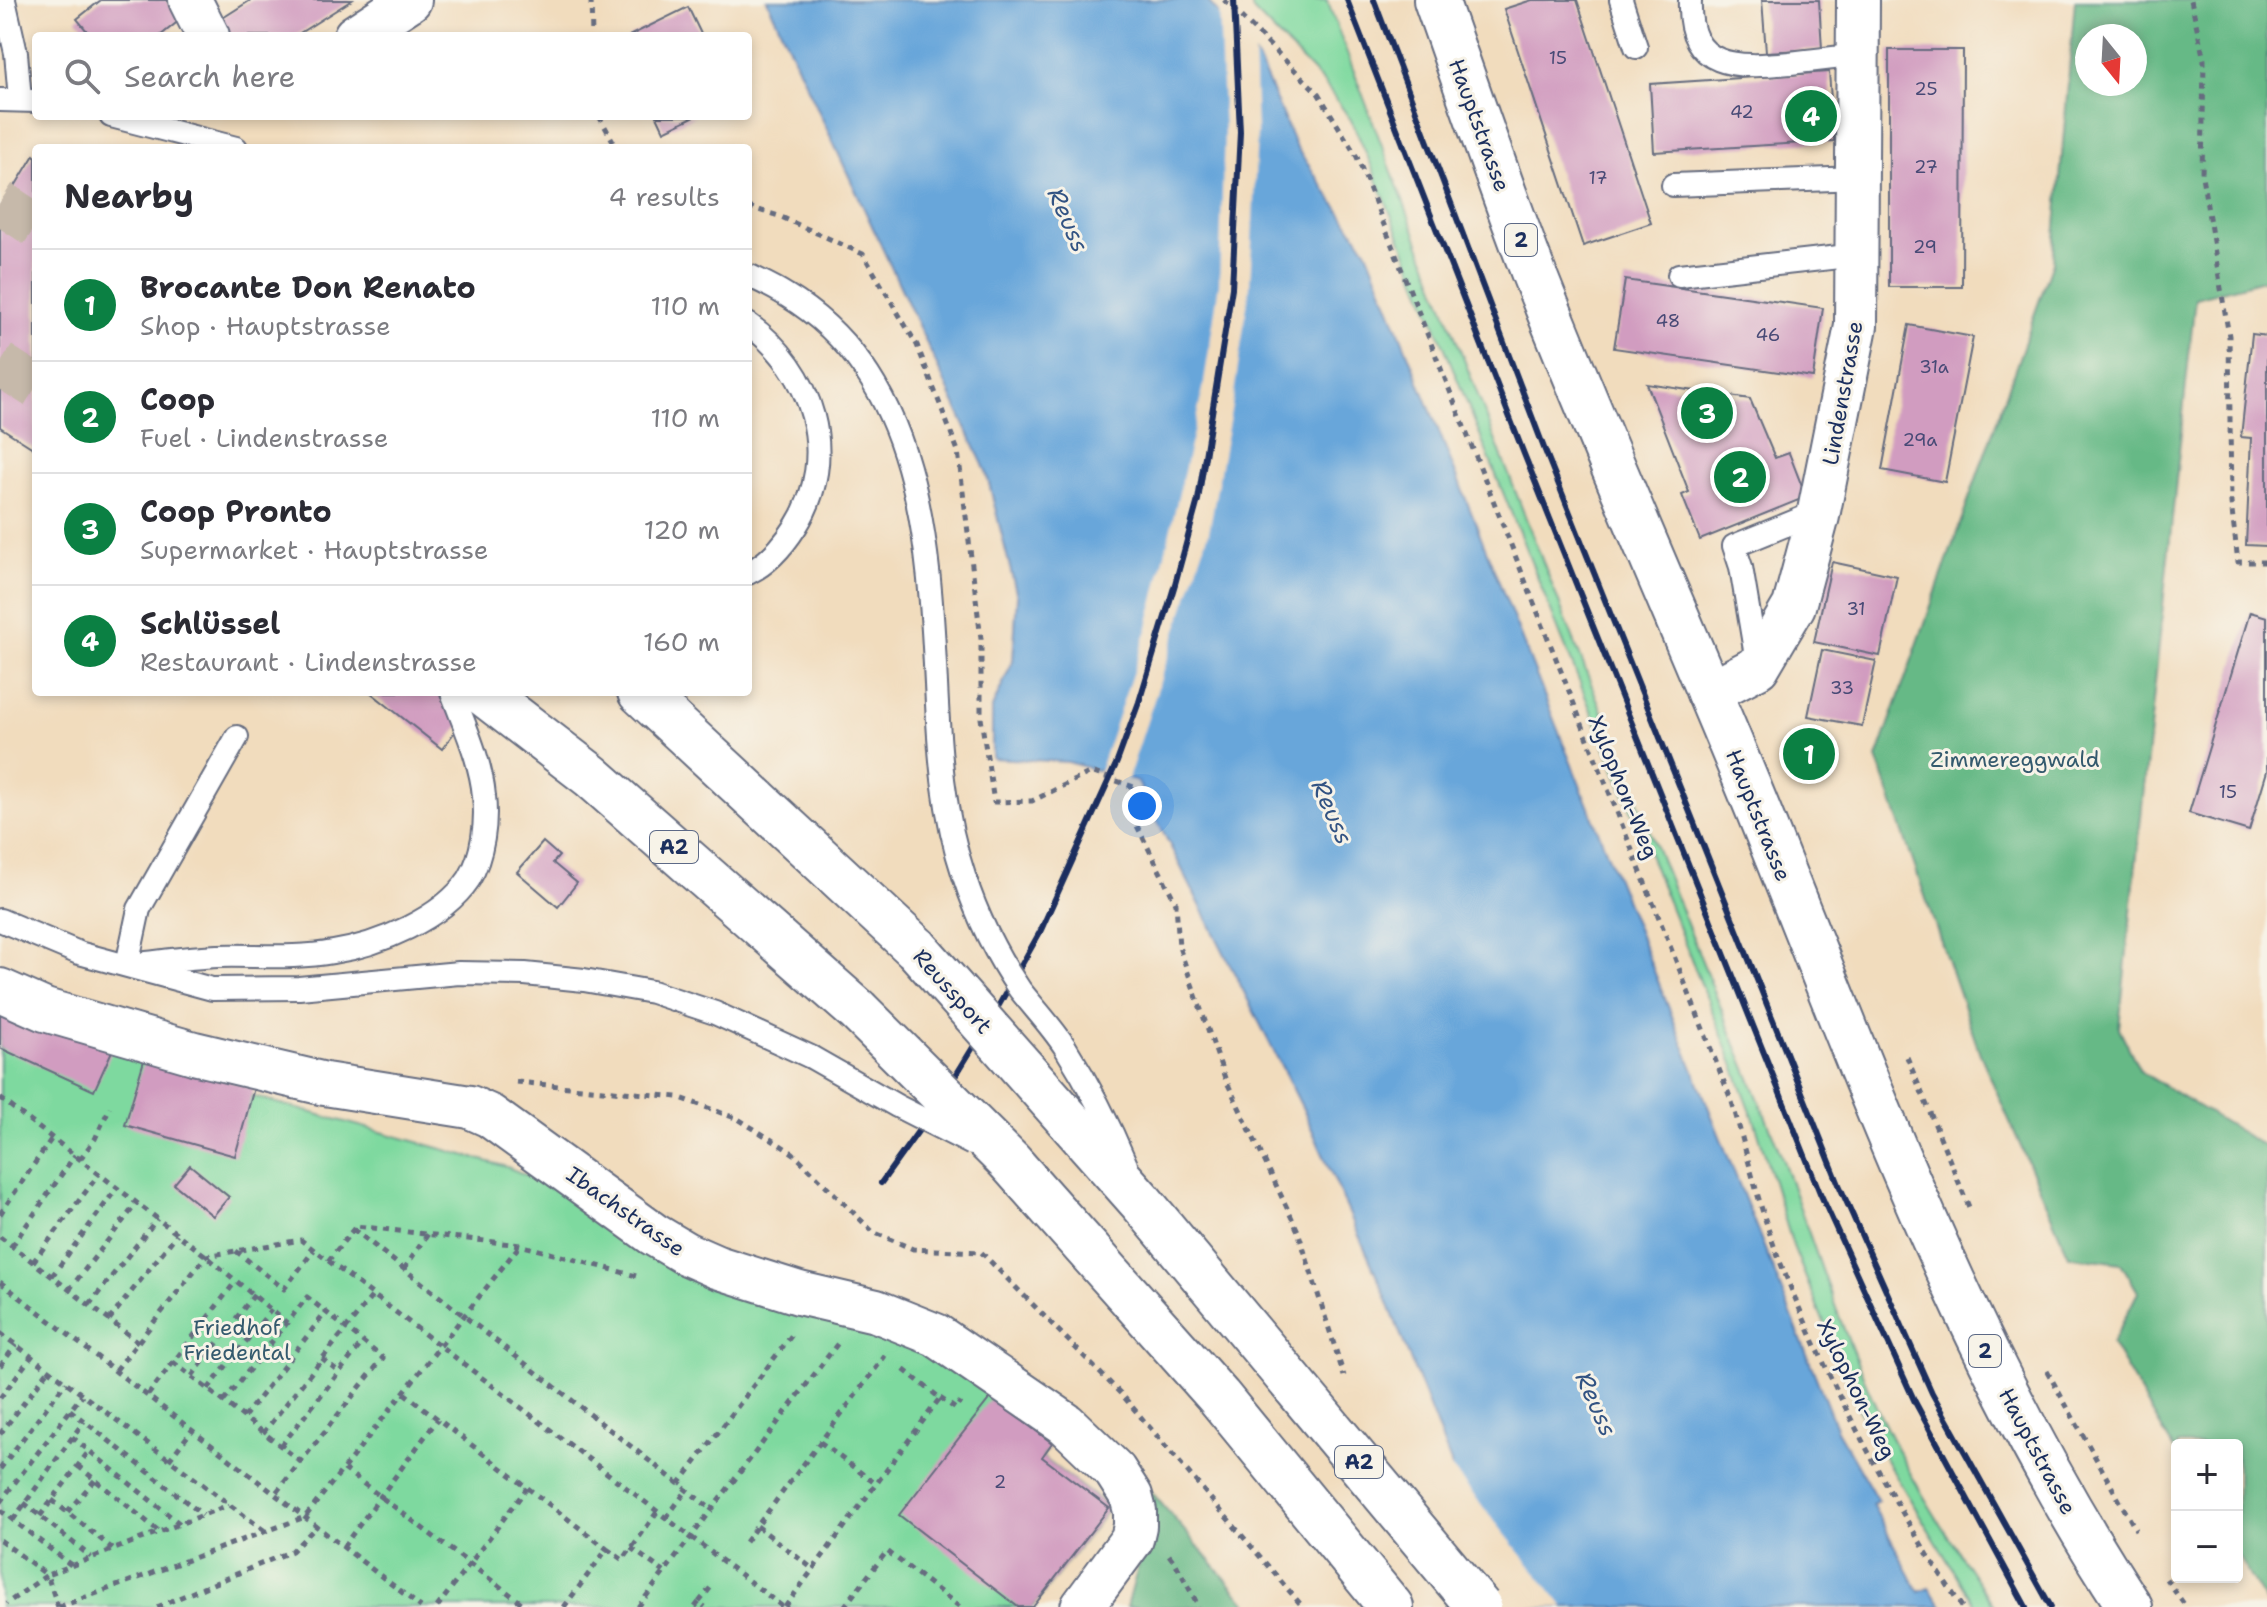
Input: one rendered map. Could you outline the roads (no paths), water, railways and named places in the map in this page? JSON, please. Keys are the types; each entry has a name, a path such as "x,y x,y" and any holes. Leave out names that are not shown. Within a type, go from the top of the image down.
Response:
{"main road":[{"name":"Hauptstrasse","path":"1436,0 1534,274 1918,1205 1970,1321 2062,1498 2130,1607"},
{"name":"A2","path":"487,696 591,776 857,1010 1010,1162 1219,1397 1391,1607"},
{"name":"Reussport","path":"644,696 917,949 1142,1203 1479,1607"}],"street":[{"path":"190,0 206,32"},
{"path":"361,32 410,0"},
{"name":"Lindenstrasse","path":"1758,667 1794,606 1818,516 1856,326 1858,0"},
{"path":"1708,693 1758,667"},
{"name":"Ibachstrasse","path":"0,990 45,1010 194,1053 325,1084 470,1107 490,1116 653,1234 685,1253 785,1289 876,1311 936,1335 1066,1424 1115,1471 1131,1496 1135,1511 1132,1539 1082,1607"}],"lane":[{"path":"4,0 16,53 19,100"},
{"path":"1621,0 1636,47"},
{"path":"1690,0 1689,18 1700,47 1719,62 1748,67 1859,55"},
{"path":"127,120 220,144"},
{"path":"1673,185 1858,178"},
{"path":"1679,275 1857,255"},
{"path":"752,277 787,296 825,325 855,356 897,432 913,476 924,531 931,578 940,759 949,817 963,874 997,952 1019,988 1063,1045 1089,1088 1142,1203"},
{"path":"752,327 789,363 805,390 816,421 819,455 815,484 803,514 784,544 752,571"},
{"path":"1758,667 1741,567 1734,546 1803,518 1818,516"},
{"path":"127,965 215,956 334,952 388,937 446,903 469,878 481,849 485,817 484,794 475,754 453,696"},
{"path":"127,965 139,909 237,737"},
{"path":"0,920 79,953 212,989 299,988 459,973 525,974 652,992 702,1009 811,1057 897,1106 1010,1162"}],"water":[{"name":"Reuss","path":"767,0 1207,0 1258,59 1296,147 1367,251 1837,1430 1878,1501 1872,1504 1919,1592 1929,1588 1942,1607 1454,1607 1451,1463 1383,1290 1303,1109 1138,782 1068,762 992,758 992,708 1013,661 1017,596 986,471"}],"tunnel":[{"path":"0,202 32,223"},
{"path":"0,364 32,384"}],"railway":[{"path":"881,1183 942,1098 1040,932 1117,762 1175,584 1198,500 1232,288 1240,132 1234,0"},
{"path":"1347,0 1524,454 1820,1193 1915,1402 2026,1607"},
{"path":"1374,0 1544,448 1840,1187 1932,1393 2051,1607"}],"place":[{"name":"Schlüssel","path":"1811,116"},
{"name":"Coop Pronto","path":"1707,413"},
{"name":"Coop","path":"1740,477"},
{"name":"Brocante Don Renato","path":"1809,754"}],"park label":[{"name":"Zimmereggwald","path":"2015,759"},
{"name":"Friedhof Friedental","path":"237,1340"}]}
